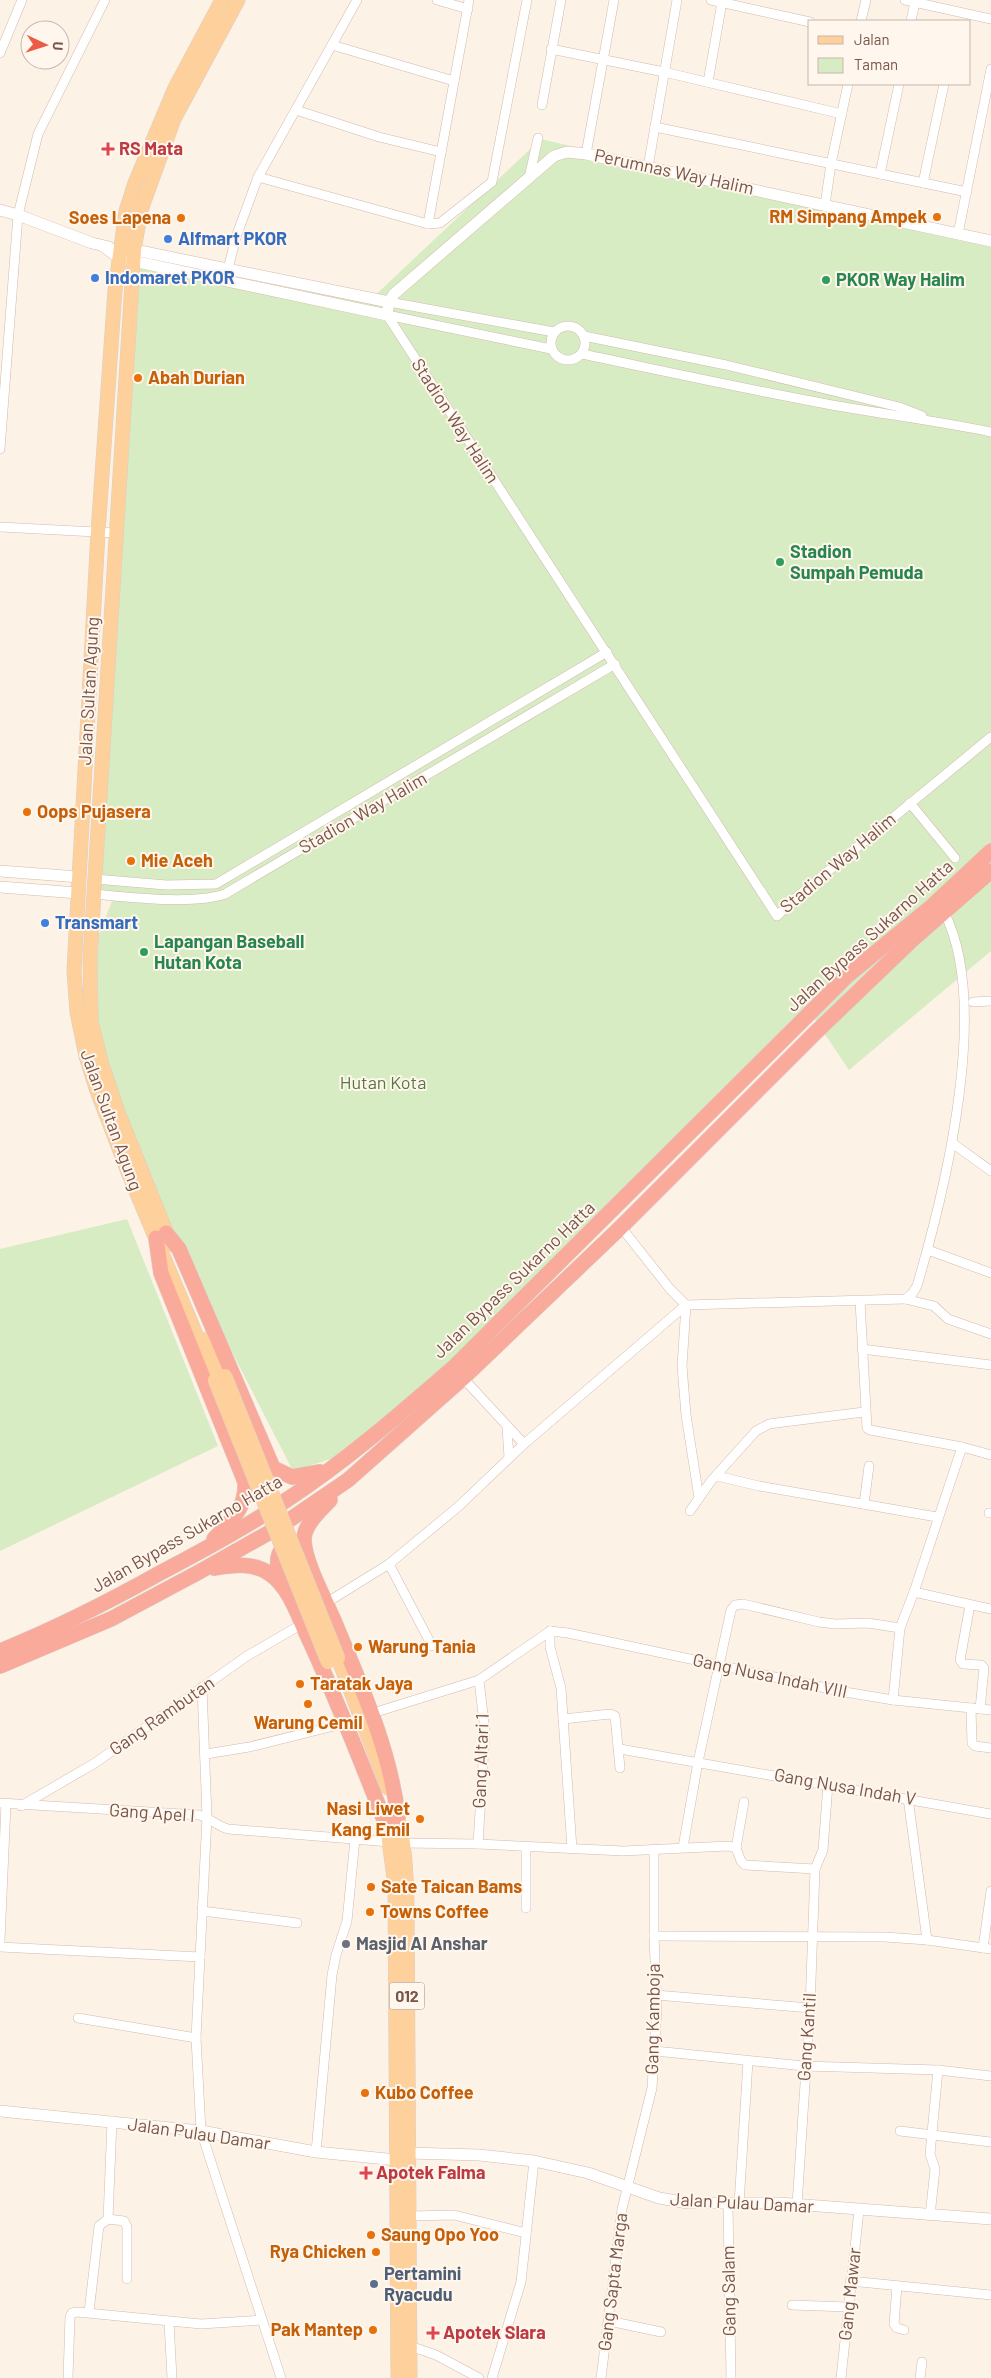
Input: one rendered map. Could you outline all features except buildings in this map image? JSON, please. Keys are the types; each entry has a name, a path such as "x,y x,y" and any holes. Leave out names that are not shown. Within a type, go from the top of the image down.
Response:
{"highway":[{"name":"Jalan Bypass Sukarno Hatta","path":"0,1651 33,1638 104,1604 272,1510 330,1469 391,1421 454,1367 847,976 931,907 991,851"},
{"name":"Jalan Bypass Sukarno Hatta","path":"0,1666 111,1619 199,1572 279,1527 348,1480 463,1378 622,1227 814,1034 944,912 991,871"},
{"path":"161,1235 179,1249 273,1468 278,1485 271,1495 259,1495 245,1482 161,1273 161,1235"},
{"path":"573,1249 584,1263"},
{"path":"273,1468 292,1478 330,1469"},
{"path":"348,1480 306,1529 304,1542 306,1553 326,1603 373,1714 395,1789 398,1817"},
{"path":"203,1550 237,1514 244,1499 245,1482"},
{"path":"306,1553 298,1545 293,1544 284,1547 279,1554 278,1566 292,1603 346,1723 394,1838"},
{"path":"199,1572 238,1565 262,1569 278,1582 292,1603"}],"main road":[{"name":"Jalan Sultan Agung","path":"161,1235 102,1065 92,1021 90,958 115,533 127,254 126,211 155,132 175,88 222,0"},
{"name":"Jalan Sultan Agung","path":"238,0 174,119 141,210 115,290 98,532 74,971 77,1012 86,1056 108,1119 161,1235 333,1660"},
{"name":"012","path":"333,1660 398,1817 394,1838 403,2156 398,2378"},
{"name":"012","path":"333,1660 394,1838"},
{"name":"012","path":"403,2156 409,2216 410,2378"}],"street":[{"path":"0,52 22,0"},
{"path":"0,450 18,215 38,134 105,0"},
{"path":"228,269 236,237 258,177 357,0"},
{"path":"428,224 469,4 437,0"},
{"path":"258,177 428,224 440,223 492,182 527,0"},
{"path":"542,105 551,49 562,0"},
{"name":"Perumnas Way Halim","path":"614,0 586,154 991,241"},
{"path":"648,167 677,0"},
{"path":"710,0 808,22"},
{"path":"861,20 866,0"},
{"path":"905,0 958,17 991,20"},
{"path":"708,82 722,2"},
{"path":"911,20 915,2"},
{"path":"332,45 454,81"},
{"path":"551,49 664,72 842,114"},
{"path":"958,234 991,69"},
{"path":"825,205 831,164 848,85"},
{"path":"880,174 898,85"},
{"path":"923,183 944,85"},
{"path":"296,110 379,137 441,152"},
{"path":"655,127 967,192"},
{"path":"529,178 538,138"},
{"path":"387,315 389,302 394,294 556,155 567,152 586,154"},
{"path":"0,210 127,254 387,315 552,349"},
{"path":"127,254 228,269 389,302 554,332"},
{"name":"Stadion Way Halim","path":"387,315 777,916 991,737"},
{"path":"570,325 581,331 585,342 582,354 577,358 565,360 555,355 552,349 551,338 554,332 558,328 570,325"},
{"path":"584,336 762,374 899,407 927,418"},
{"path":"582,354 813,401 898,416 927,418 991,432"},
{"path":"759,390 762,374"},
{"path":"813,401 816,387"},
{"path":"0,527 115,533"},
{"name":"Stadion Way Halim","path":"95,879 166,885 216,884 607,652"},
{"name":"Stadion Way Halim","path":"94,894 164,899 213,897 225,894 615,664"},
{"path":"910,803 955,858"},
{"path":"0,871 79,877"},
{"path":"0,887 78,893"},
{"path":"905,1299 912,1294 917,1286 945,1192 964,1106 971,1058 972,1002 963,949 957,934 944,912"},
{"path":"972,1002 991,1000"},
{"path":"955,1145 991,1171"},
{"path":"622,1227 670,1289 686,1305 682,1366 686,1415 699,1498"},
{"path":"928,1250 991,1273"},
{"path":"326,1603 389,1564 459,1506 524,1444 686,1305 905,1299 934,1306 948,1319 991,1334"},
{"path":"860,1301 864,1412 866,1424 870,1430 962,1447 991,1456"},
{"path":"862,1349 991,1365"},
{"path":"463,1378 524,1444"},
{"path":"690,1510 756,1431 769,1424 864,1412"},
{"path":"507,1427 509,1458"},
{"path":"893,1700 900,1628 914,1592 962,1447"},
{"path":"864,1504 869,1466"},
{"path":"717,1476 759,1486 938,1517"},
{"path":"389,1564 432,1646"},
{"path":"914,1592 991,1609"},
{"path":"683,1847 698,1762 731,1610 736,1604 819,1622 835,1624 868,1623 900,1628"},
{"path":"970,1605 960,1660 963,1664 981,1665 984,1668 975,1708 972,1743 975,1746 991,1748"},
{"name":"Gang Rambutan","path":"21,1806 96,1763 247,1656 302,1624"},
{"path":"373,1714 479,1680 550,1631"},
{"path":"550,1631 550,1647 561,1688 572,1849"},
{"name":"Gang Nusa Indah VIII","path":"550,1631 568,1633 720,1666 893,1700 991,1710"},
{"name":"Gang Altari 1","path":"478,1844 485,1731 479,1680"},
{"path":"202,1687 207,1817 196,2038 201,2131 281,2378"},
{"path":"563,1719 613,1715 617,1718 620,1768"},
{"path":"206,1754 249,1747 346,1723"},
{"name":"Gang Nusa Indah V","path":"620,1748 991,1814"},
{"name":"Gang Kantil","path":"798,2205 804,2066 810,2008 815,1869 823,1850 828,1784"},
{"path":"908,1798 927,1940"},
{"path":"744,1802 736,1848 741,1861 745,1865 815,1869"},
{"path":"0,1942 3,1803"},
{"name":"Gang Apel I","path":"3,1803 21,1806 207,1817 212,1823 228,1829 355,1839 394,1838 623,1851 683,1847 728,1846 736,1848"},
{"path":"316,2152 332,1975 347,1921 355,1839"},
{"path":"526,1846 526,1908"},
{"name":"Gang Kamboja","path":"626,2186 642,2132 652,2088 656,1995 654,1849"},
{"path":"654,1936 884,1937 927,1940 987,1949 991,1891"},
{"path":"202,1911 297,1922"},
{"path":"0,1947 200,1957"},
{"path":"656,1995 810,2008"},
{"path":"78,2018 196,2038"},
{"path":"655,2051 804,2066 938,2070 991,2076"},
{"name":"Gang Salam","path":"730,2378 733,2204 748,2061"},
{"path":"930,2216 936,2170 930,2154 938,2070"},
{"name":"Jalan Pulau Damar","path":"0,2111 201,2131 316,2152 403,2156 479,2155 534,2161 588,2173 669,2200 688,2203 798,2205 991,2219"},
{"path":"108,2219 112,2121"},
{"path":"900,2131 991,2142"},
{"path":"492,2378 521,2282 534,2161"},
{"name":"Gang Sapta Marga","path":"601,2378 626,2186"},
{"name":"Gang Mawar","path":"841,2378 859,2210"},
{"path":"409,2216 454,2214 526,2233"},
{"path":"89,2312 99,2226 108,2219 124,2221 126,2227 126,2279"},
{"path":"850,2281 991,2295"},
{"path":"897,2286 894,2324 897,2328 904,2330"},
{"path":"792,2305 848,2307"},
{"path":"68,2378 70,2317 72,2313 89,2312 201,2324 262,2320"},
{"path":"609,2321 661,2332"},
{"path":"169,2322 172,2378"},
{"path":"410,2346 436,2355 479,2378"},
{"path":"920,2378 922,2362"}],"green space":[{"name":"Hutan Kota","path":"541,139 790,198 991,239 991,951 849,1070 812,1015 406,1410 337,1457 293,1471 170,1231 92,1022 90,958 115,893 95,893 134,256 227,277 368,302"},
{"path":"127,1219 218,1446 0,1551 0,1249"}],"place":[{"name":"RS Mata","path":"108,149"},
{"name":"RM Simpang Ampek","path":"937,217"},
{"name":"Soes Lapena","path":"181,218"},
{"name":"Alfmart PKOR","path":"168,239"},
{"name":"Indomaret PKOR","path":"95,278"},
{"name":"PKOR Way Halim","path":"826,280"},
{"name":"Abah Durian","path":"138,378"},
{"name":"Stadion Sumpah Pemuda","path":"780,562"},
{"name":"Oops Pujasera","path":"27,812"},
{"name":"Mie Aceh","path":"131,861"},
{"name":"Transmart","path":"45,923"},
{"name":"Lapangan Baseball Hutan Kota","path":"144,952"},
{"name":"Warung Tania","path":"358,1647"},
{"name":"Taratak Jaya","path":"300,1684"},
{"name":"Warung Cemil","path":"308,1704"},
{"name":"Nasi Liwet Kang Emil","path":"420,1819"},
{"name":"Sate Taican Bams","path":"371,1887"},
{"name":"Towns Coffee","path":"370,1912"},
{"name":"Masjid Al Anshar","path":"346,1944"},
{"name":"Kubo Coffee","path":"365,2093"},
{"name":"Apotek Falma","path":"366,2173"},
{"name":"Saung Opo Yoo","path":"371,2235"},
{"name":"Rya Chicken","path":"376,2252"},
{"name":"Pertamini Ryacudu","path":"374,2284"},
{"name":"Pak Mantep","path":"373,2330"},
{"name":"Apotek Slara","path":"433,2333"}]}
